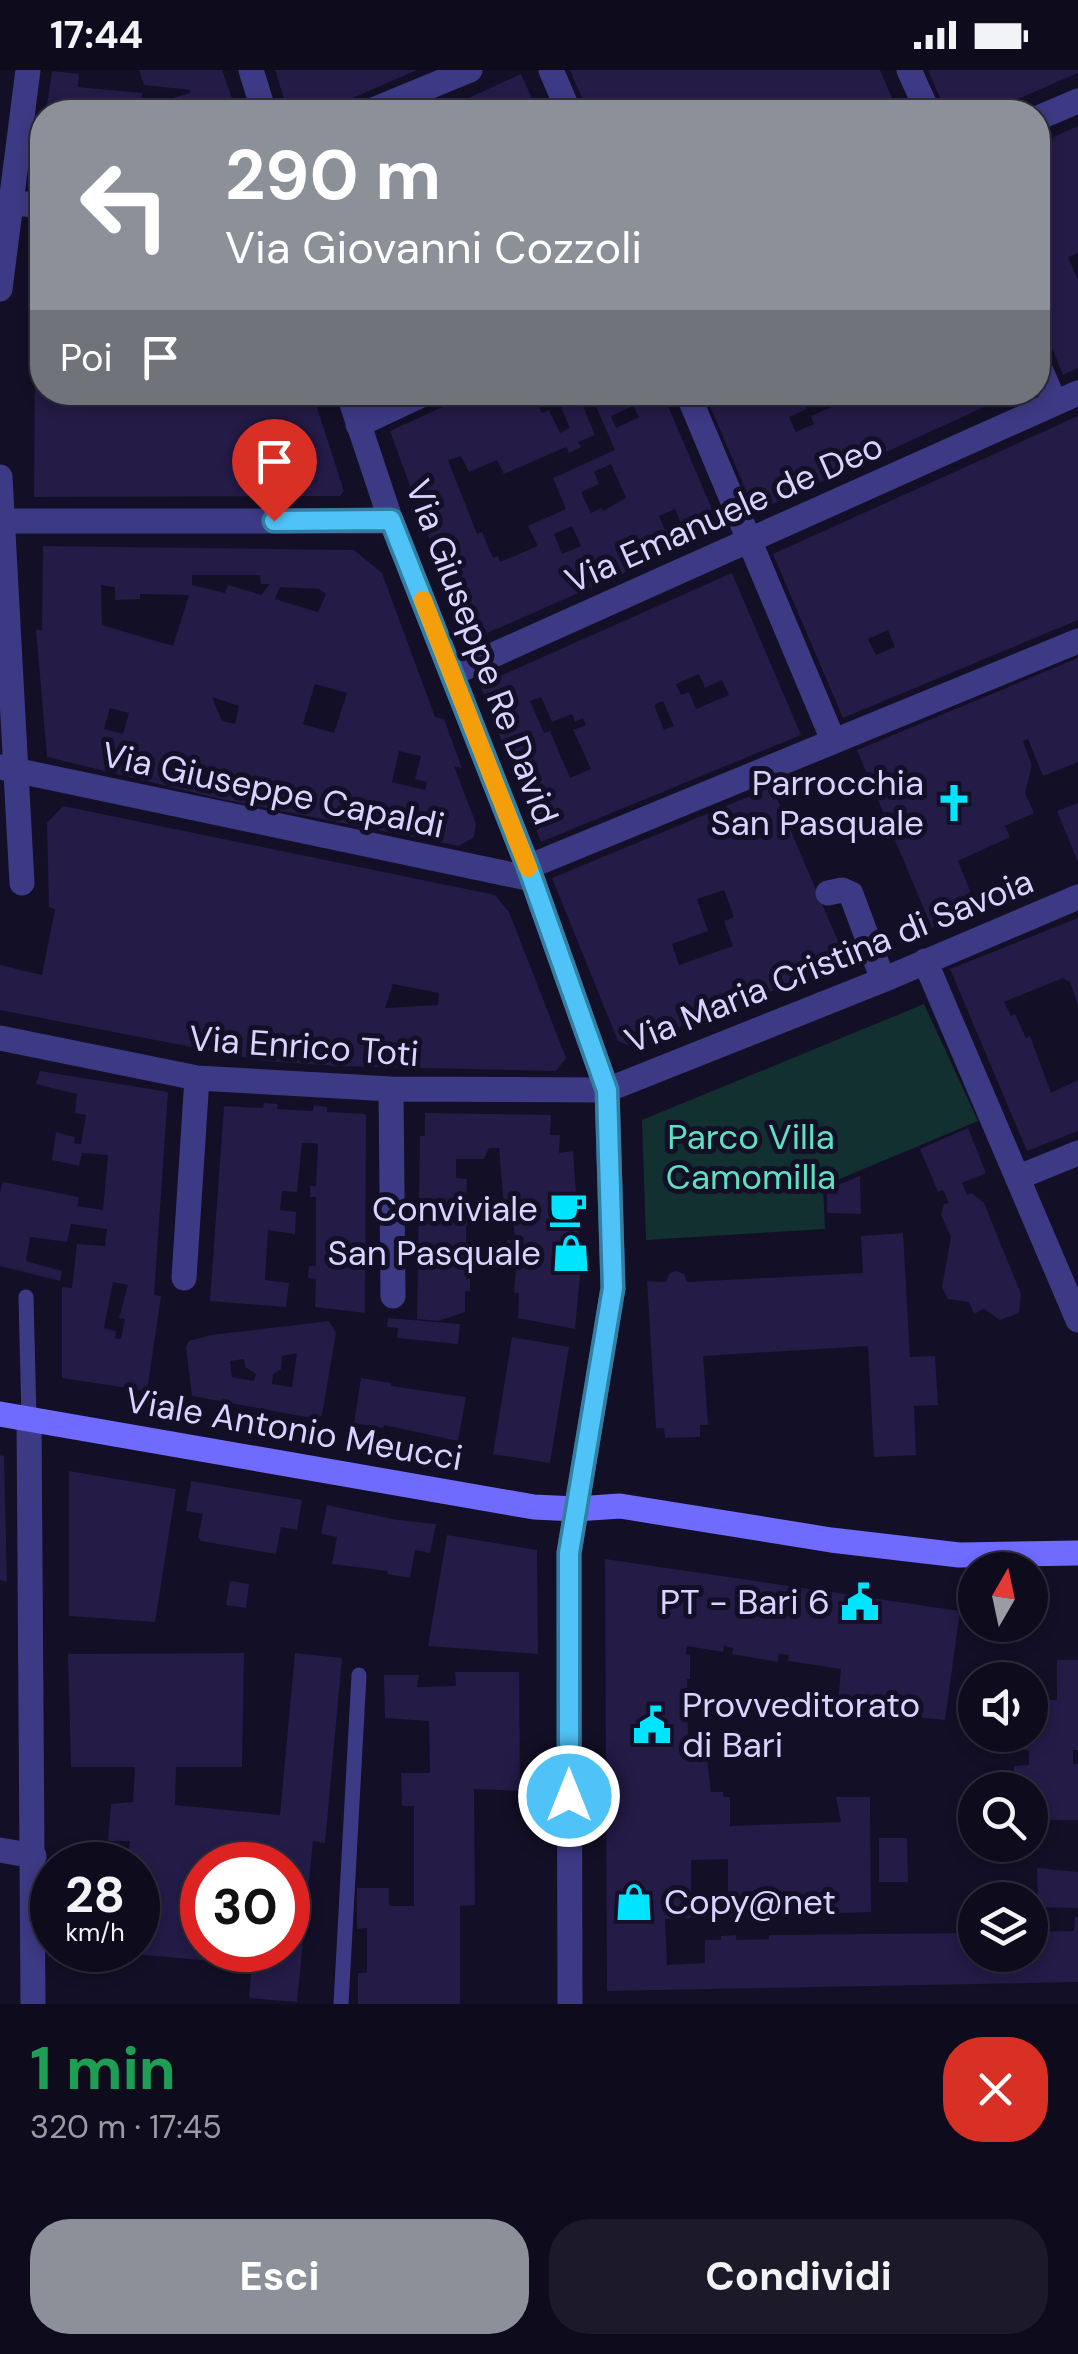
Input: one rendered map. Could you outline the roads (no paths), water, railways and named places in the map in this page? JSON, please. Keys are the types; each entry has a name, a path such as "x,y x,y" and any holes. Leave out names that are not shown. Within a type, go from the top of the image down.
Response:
{"main road":[{"name":"Viale Antonio Meucci","path":"0,1414 534,1506 620,1506 831,1540 959,1555 1078,1553"}],"street":[{"path":"0,289 28,70"},
{"path":"250,70 260,100"},
{"path":"397,100 470,70"},
{"path":"551,70 564,100"},
{"path":"909,70 923,100"},
{"path":"1050,113 1078,101"},
{"path":"10,202 30,204"},
{"path":"1050,379 1066,398"},
{"name":"Via Emanuele de Deo","path":"452,673 1066,398"},
{"name":"Via Giuseppe Re David","path":"352,405 391,520 530,873 607,1090 613,1288 569,1553 570,2004"},
{"path":"358,424 400,405"},
{"path":"692,405 833,740"},
{"path":"0,478 9,770 22,883"},
{"path":"2,521 391,520"},
{"path":"530,873 833,740 1078,641"},
{"name":"Via Giuseppe Capaldi","path":"9,770 530,873"},
{"path":"828,893 842,890 851,894 883,980"},
{"name":"Via Maria Cristina di Savoia","path":"607,1090 1078,897"},
{"path":"925,961 1078,1320"},
{"name":"Via Enrico Toti","path":"0,1038 197,1078 392,1088 607,1090"},
{"path":"184,1278 197,1078"},
{"path":"392,1088 393,1296"},
{"path":"1019,1177 1078,1153"},
{"path":"29,1418 34,1842"},
{"path":"0,1850 30,1855"},
{"path":"32,1972 32,2004"}],"lane":[{"path":"26,1297 29,1418"},
{"path":"341,2004 359,1675"}],"place":[{"name":"Parrocchia San Pasquale","path":"954,803"},
{"name":"Conviviale","path":"568,1209"},
{"name":"San Pasquale","path":"571,1253"},
{"name":"PT - Bari 6","path":"860,1602"},
{"name":"Provveditorato di Bari","path":"652,1725"},
{"name":"Copy@net","path":"634,1902"}],"park label":[{"name":"Parco Villa Camomilla","path":"751,1157"}]}
